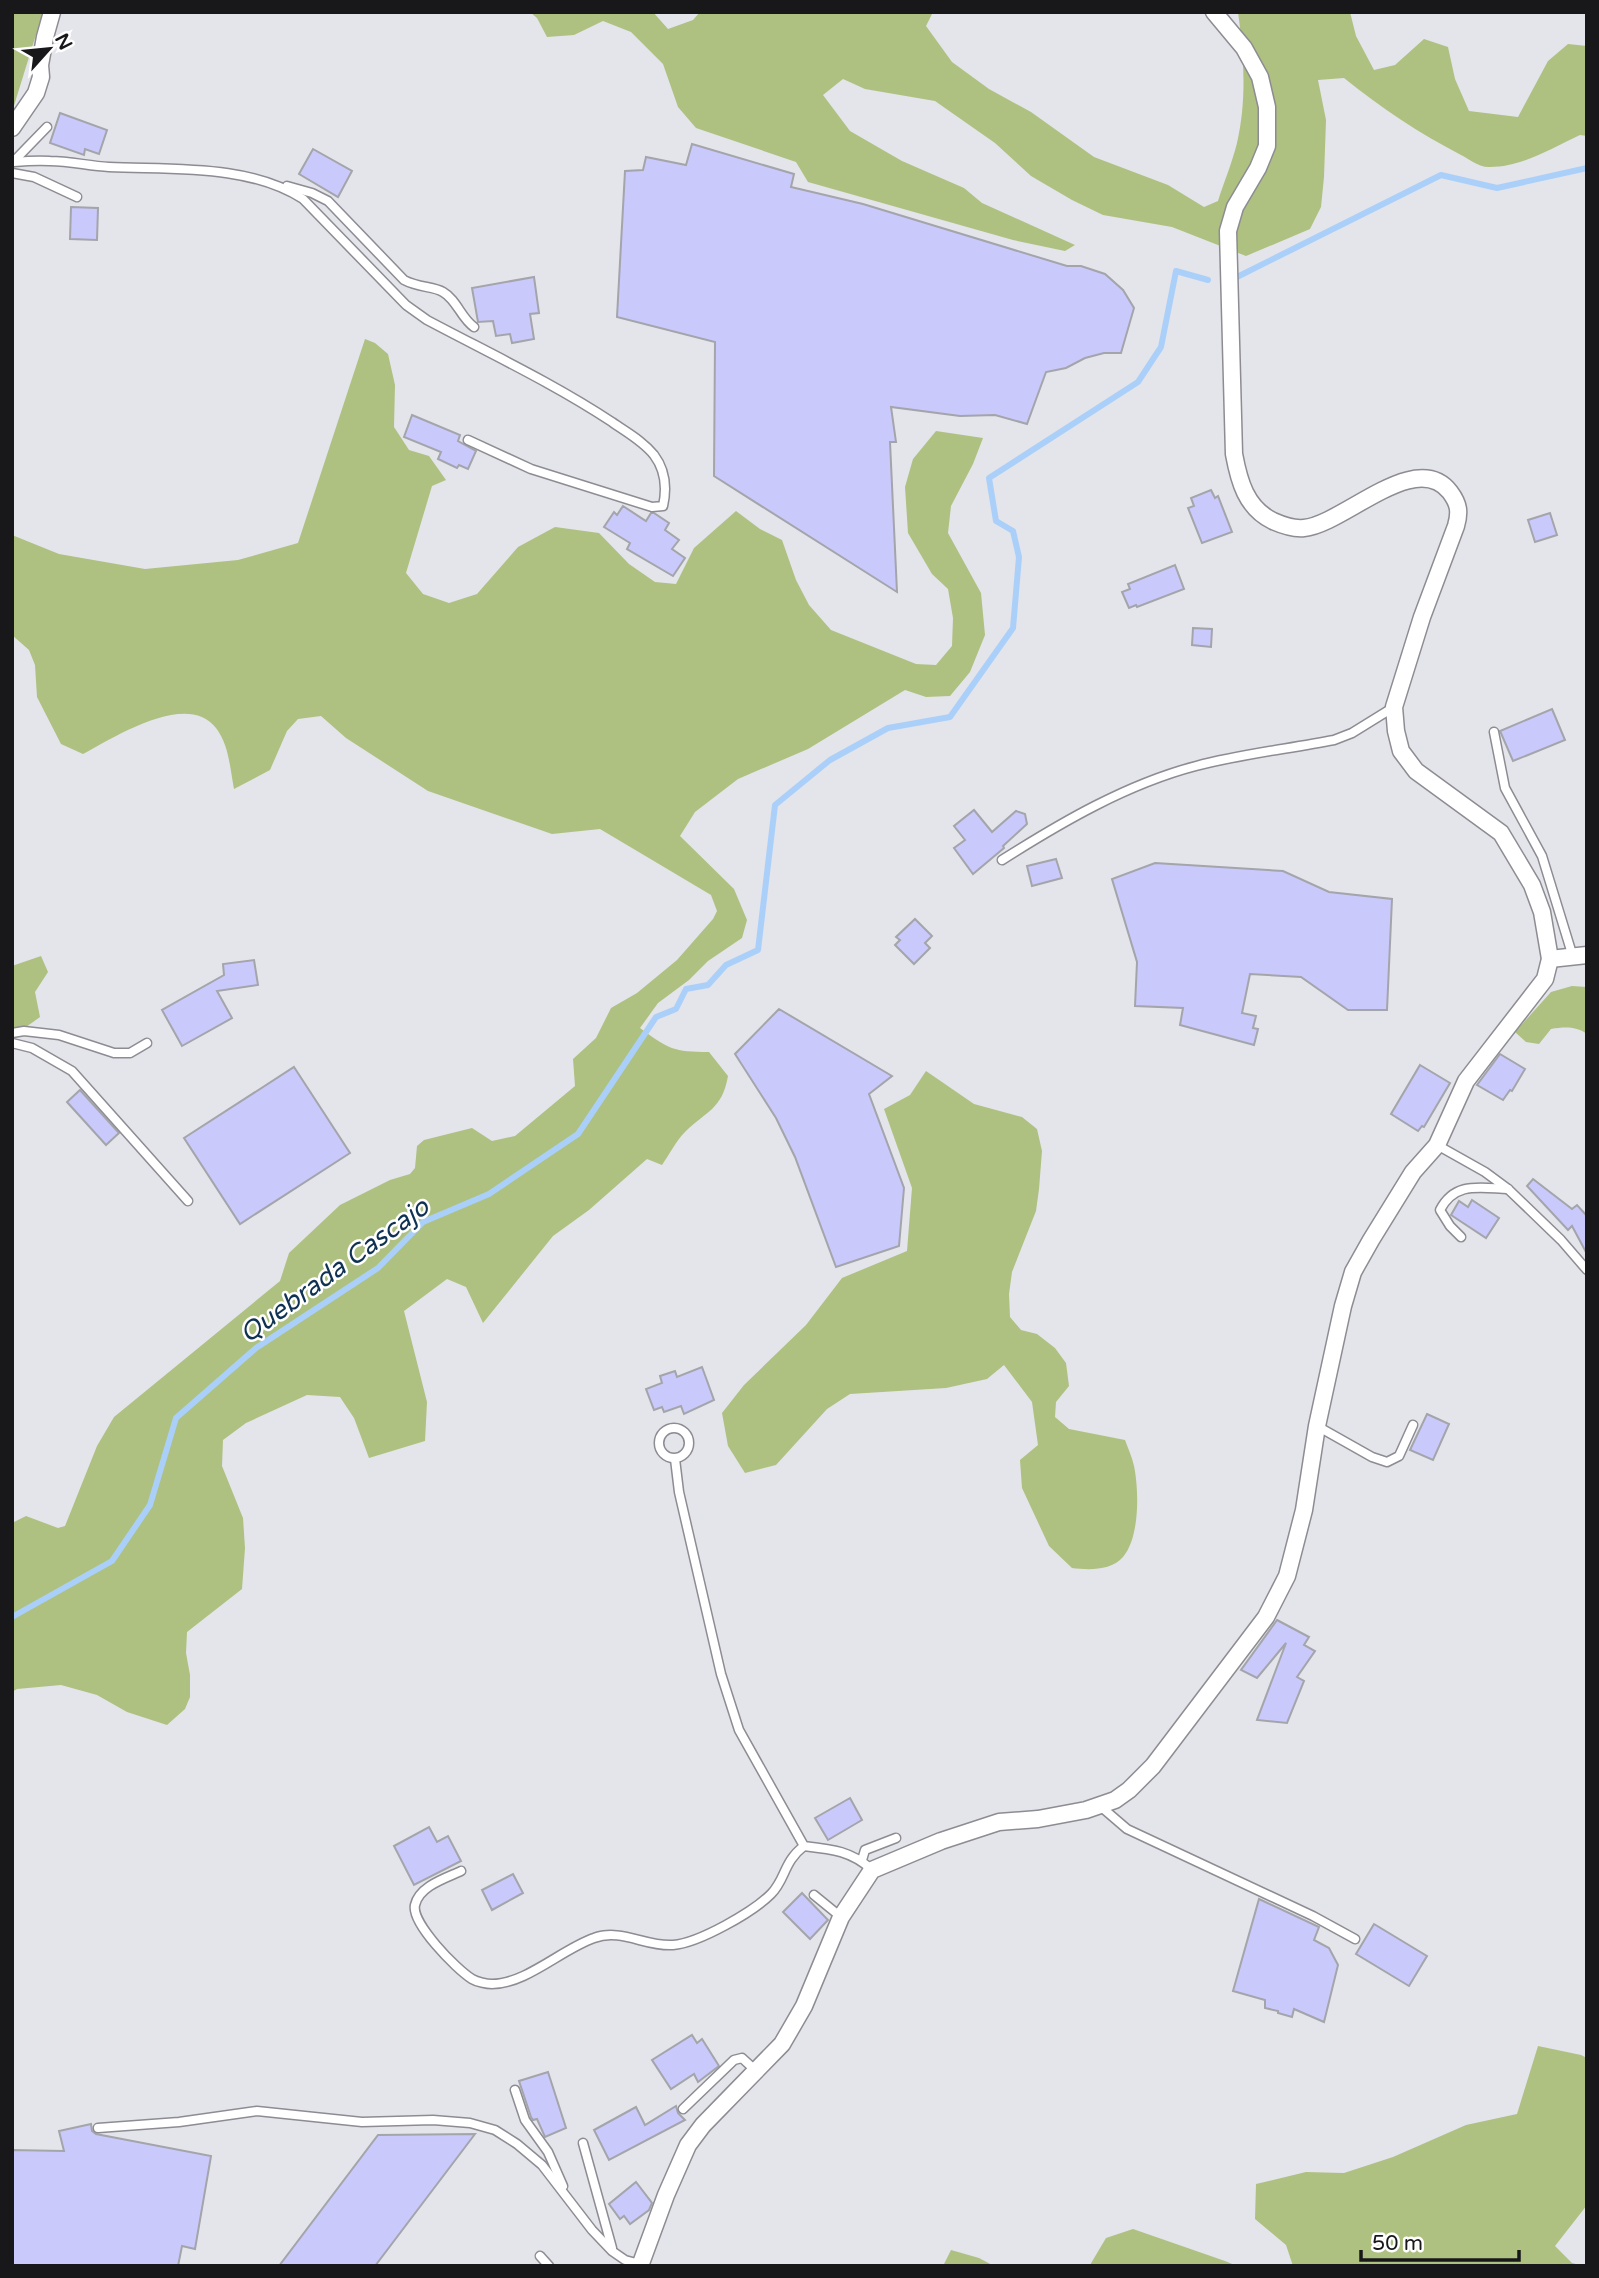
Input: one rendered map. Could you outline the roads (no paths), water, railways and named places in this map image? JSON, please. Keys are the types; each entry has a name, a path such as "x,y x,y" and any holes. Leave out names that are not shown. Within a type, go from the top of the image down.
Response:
{"street":[{"path":"12,128 36,93 52,12"},
{"path":"640,2265 688,2145 782,2044 804,2006 841,1917 867,1865 999,1822 1038,1819 1115,1800 1153,1766 1266,1617 1287,1576 1309,1488 1317,1426 1353,1272 1413,1172 1437,1145 1466,1082 1545,979 1550,959 1542,912 1532,885 1501,833 1416,771 1401,751 1394,707 1422,617 1460,513 1457,500 1445,486 1427,478 1412,478 1323,524 1301,529 1268,518 1253,506 1240,483 1234,454 1228,232 1235,207 1258,168 1267,146 1267,107 1260,77 1244,48 1220,15"},
{"path":"1550,959 1580,956"}],"lane":[{"path":"12,162 47,127"},
{"path":"12,162 52,160 101,167 236,175 312,192 328,201 404,280 417,287 440,290 451,298 468,323 474,327"},
{"path":"12,173 34,177 77,197"},
{"path":"267,182 288,189 303,200 388,286 427,320 585,404 639,440 655,456 664,473 666,492 663,506 652,507 531,469 468,440"},
{"path":"1002,860 1073,817 1158,778 1196,766 1334,740 1352,733 1394,707"},
{"path":"1494,732 1505,788 1542,856 1580,956"},
{"path":"12,1034 24,1031 59,1035 114,1053 130,1053 147,1043"},
{"path":"12,1043 41,1052 72,1071 188,1201"},
{"path":"1437,1145 1485,1172 1508,1189 1587,1270"},
{"path":"1461,1237 1445,1220 1440,1210 1445,1200 1462,1188 1508,1189"},
{"path":"1317,1426 1372,1457 1387,1462 1399,1456 1413,1425"},
{"path":"675,1459 678,1492 721,1674 739,1730 804,1846"},
{"path":"1100,1805 1128,1829 1355,1938"},
{"path":"867,1865 865,1850 896,1838"},
{"path":"461,1871 428,1888 415,1902 415,1914 420,1925 454,1962 473,1979 491,1984 523,1975 595,1937 612,1935 673,1945 697,1939 732,1922 772,1893 785,1868 804,1846 846,1852 867,1865"},
{"path":"814,1895 841,1917"},
{"path":"683,2109 734,2060 741,2058 755,2070"},
{"path":"515,2090 525,2120 548,2152 567,2196"},
{"path":"98,2128 179,2122 257,2112 362,2122 433,2120 470,2123 495,2130 517,2144 542,2165 592,2230 612,2251 625,2260 640,2265"},
{"path":"583,2143 612,2251"},
{"path":"540,2256 549,2266"}],"waterway":[{"name":"Quebrada Cascajo","path":"1237,277 1441,175 1497,188 1587,168"},
{"name":"Quebrada Cascajo","path":"12,1617 112,1561 150,1505 176,1418 256,1348 378,1268 423,1222 489,1194 578,1134 656,1017 676,1009 686,989 708,985 726,965 758,950 775,805 830,760 888,728 950,717 1013,628 1019,557 1013,531 996,521 989,478 1138,382 1161,347 1176,271 1208,280"}]}
